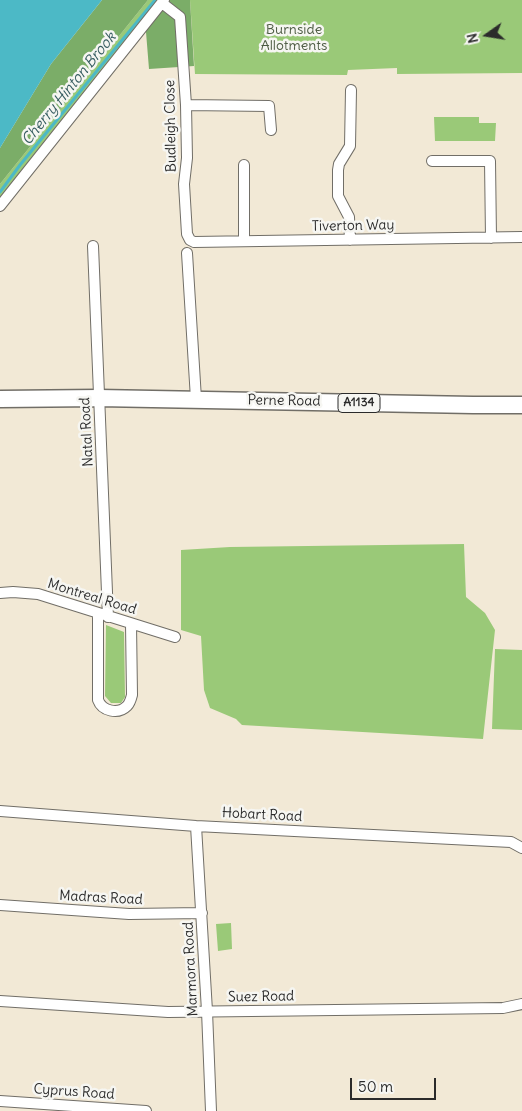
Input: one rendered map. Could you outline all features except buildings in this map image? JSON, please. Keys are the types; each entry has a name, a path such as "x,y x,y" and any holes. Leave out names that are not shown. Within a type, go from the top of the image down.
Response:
{"main road":[{"name":"Perne Road","path":"0,399 100,398 473,405 522,404"}],"street":[{"name":"Budleigh Close","path":"163,1 180,17 186,105 187,158 184,184 187,234"},
{"path":"0,206 163,1"},
{"path":"350,240 349,217 338,196 338,164 350,146 351,90"},
{"path":"186,105 269,106 272,130"},
{"path":"432,161 490,161 491,238"},
{"path":"244,165 244,241"},
{"name":"Tiverton Way","path":"187,234 190,240 194,242 522,237"},
{"name":"Natal Road","path":"93,246 100,398 103,615 98,700 102,707 108,710 120,711 125,708 129,704 132,695 131,624"},
{"path":"187,253 196,399"},
{"name":"Montreal Road","path":"0,594 13,592 38,594 175,637"},
{"name":"Hobart Road","path":"0,811 196,826 511,842 522,848"},
{"name":"Marmora Road","path":"196,826 211,1111"},
{"name":"Madras Road","path":"0,905 129,914 202,913"},
{"name":"Suez Road","path":"0,1001 168,1012 503,1008 522,1004"},
{"name":"Cyprus Road","path":"0,1100 146,1111"}],"green space":[{"path":"102,0 148,0 0,184 0,148 51,64"},
{"path":"148,0 156,0 86,93 0,198 0,184"},
{"path":"156,0 190,0 194,66 149,69 146,32 139,21"},
{"name":"Burnside Allotments","path":"190,0 522,0 522,73 397,74 397,68 348,70 347,75 195,74"},
{"path":"434,117 479,117 479,123 496,123 495,141 435,141"},
{"path":"464,544 466,597 485,613 495,630 483,739 242,725 236,719 210,708 204,690 201,636 181,630 181,550 230,547"},
{"path":"106,625 124,632 125,697 121,703 111,703 105,696"},
{"path":"495,649 522,650 522,730 492,729"},
{"path":"231,923 232,949 218,951 216,924"}],"water":[{"path":"0,0 102,0 51,64 0,148"}],"waterway":[{"name":"Cherry Hinton Brook","path":"0,192 155,0"}]}
